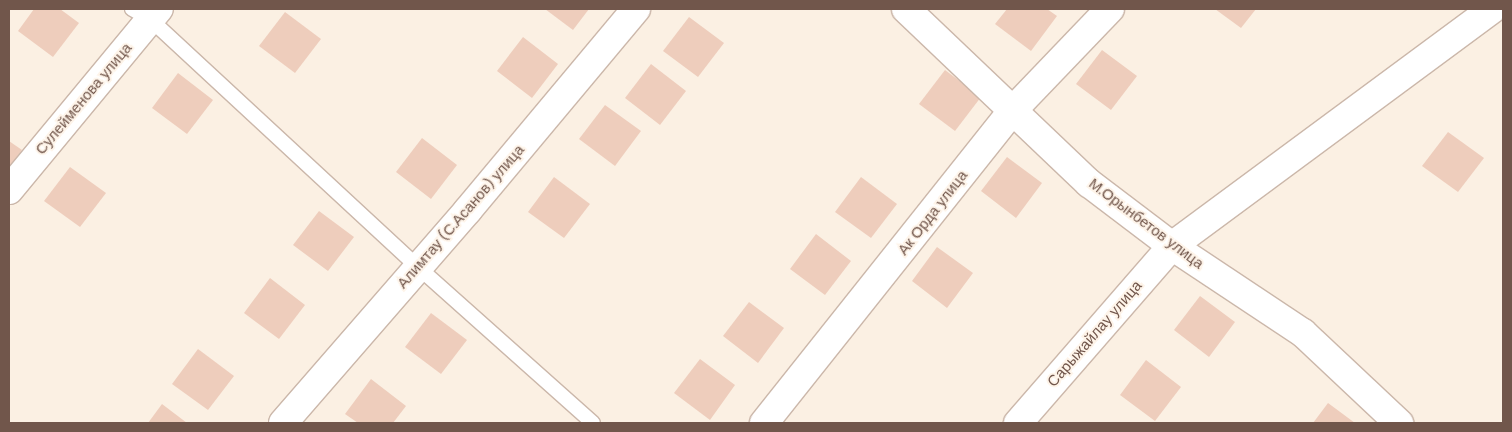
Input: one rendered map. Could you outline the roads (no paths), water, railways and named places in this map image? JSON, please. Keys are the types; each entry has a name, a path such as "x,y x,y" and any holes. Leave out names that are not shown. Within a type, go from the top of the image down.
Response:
{"street":[{"name":"Алимтау (С.Асанов) улица","path":"283,423 418,267 636,9"},
{"name":"М.Орынбетов улица","path":"906,9 1089,183 1172,246 1303,333 1399,423"},
{"name":"Ак Орда улица","path":"764,423 1013,110 1110,9"},
{"name":"Сарыжайлау улица","path":"1018,423 1172,246 1492,9"},
{"name":"Сулейменова улица","path":"9,190 147,12"}],"lane":[{"path":"147,12 418,267 593,423"}]}
